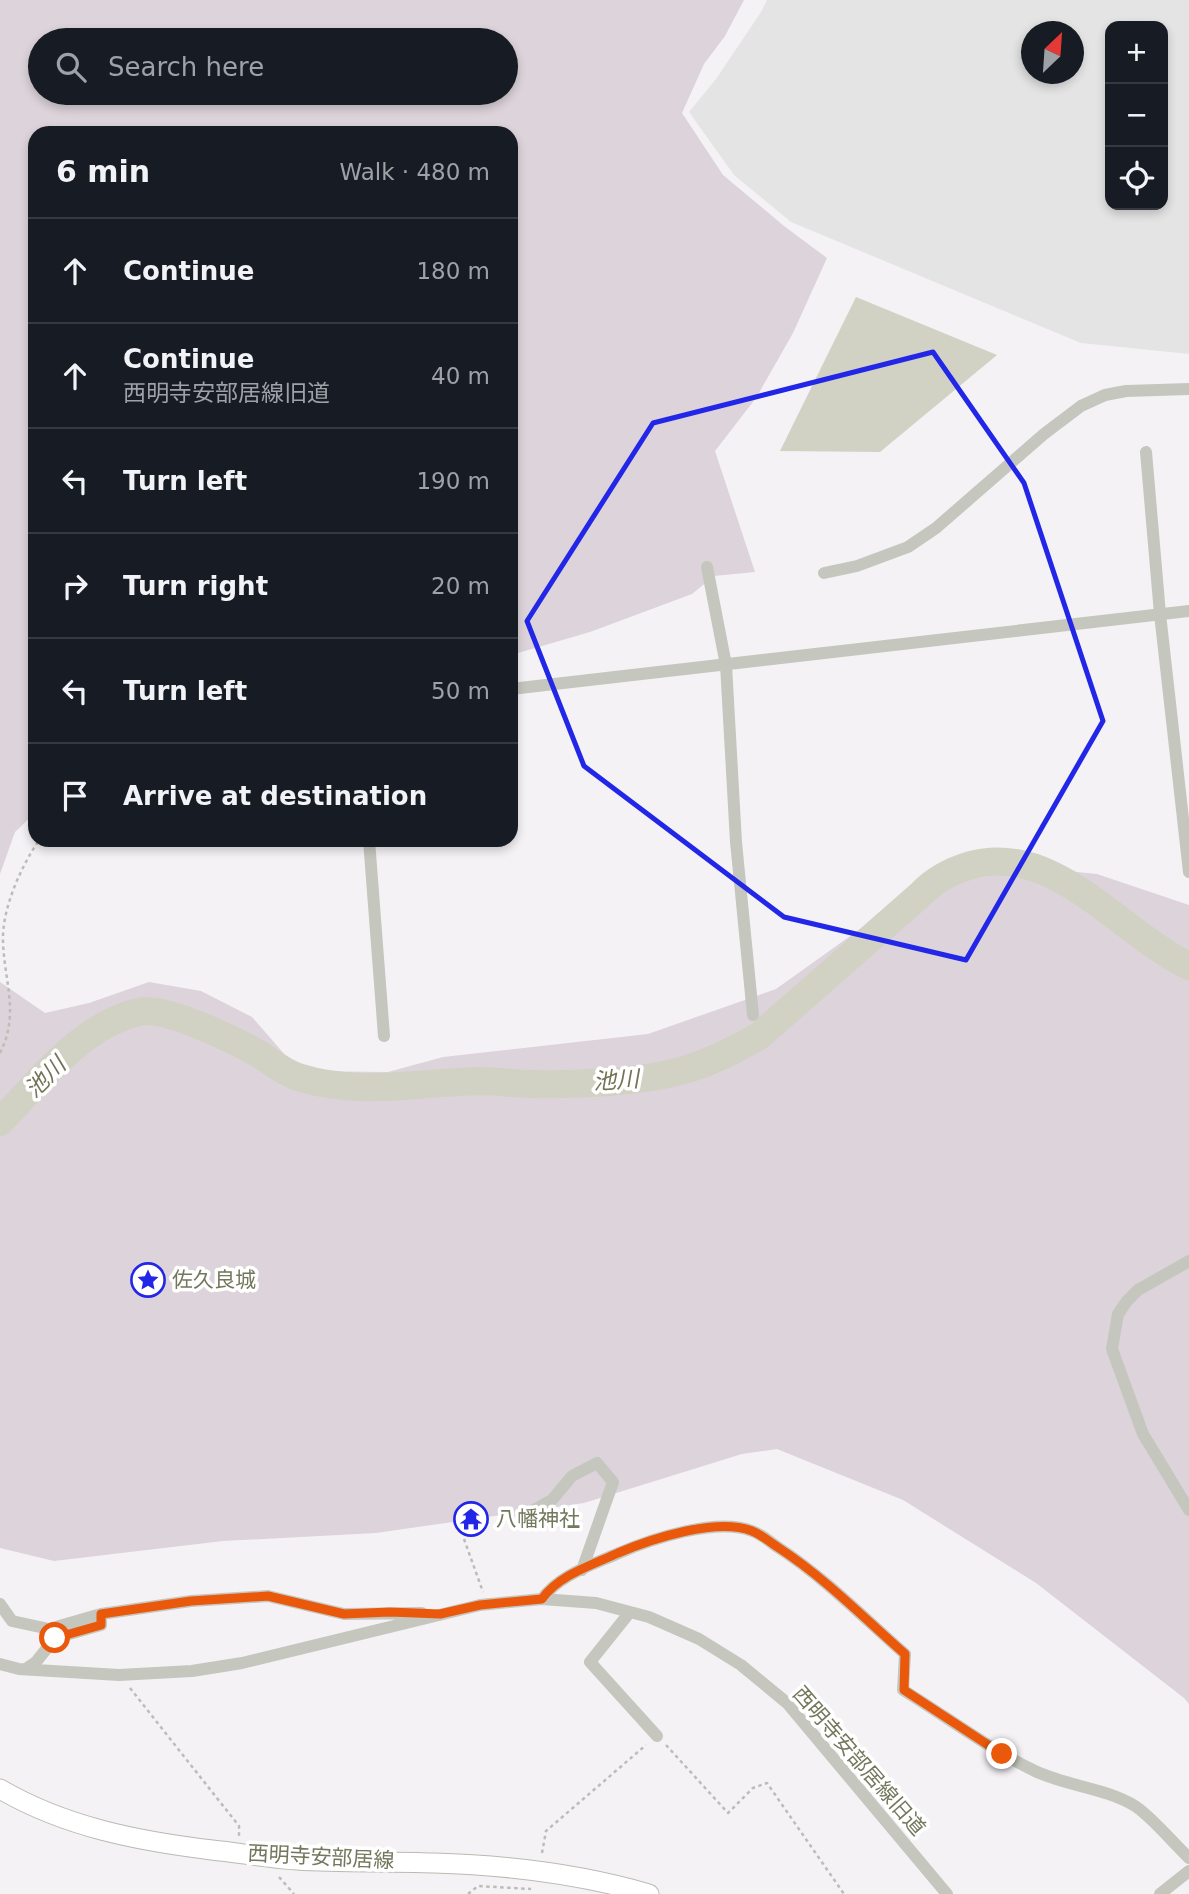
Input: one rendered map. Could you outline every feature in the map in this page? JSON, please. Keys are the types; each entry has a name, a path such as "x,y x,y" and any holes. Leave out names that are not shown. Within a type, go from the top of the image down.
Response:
{"main road":[{"name":"西明寺安部居線","path":"0,1789 19,1800 85,1827 162,1844 296,1860 438,1863 539,1872 649,1894"}],"street":[{"path":"824,573 857,566 908,547 936,528 1044,434 1081,406 1105,395 1126,391 1189,389"},
{"path":"1146,453 1160,614 1189,872"},
{"path":"707,567 726,665 736,842 753,1015"},
{"path":"518,688 1189,611"},
{"path":"370,847 384,1036"},
{"path":"1189,1261 1138,1290 1127,1301 1118,1314 1112,1349 1143,1434 1189,1510"},
{"path":"514,1521 552,1500 572,1476 597,1463 613,1482 582,1570"},
{"path":"542,1599 550,1587 642,1543 694,1530 729,1527 752,1531 824,1580 905,1654 904,1690 1002,1754 1034,1771 1063,1783 1098,1791 1136,1807 1189,1858"},
{"path":"0,1604 12,1621 50,1629 101,1614 191,1601 268,1596 344,1614 440,1614"},
{"name":"西明寺安部居線旧道","path":"0,1664 26,1669 119,1675 192,1671 242,1662 480,1605 542,1599 596,1603 649,1617 699,1639 741,1665 787,1703 947,1894"},
{"path":"630,1612 590,1662 657,1736"},
{"path":"26,1669 36,1662 55,1638 101,1625 101,1614"},
{"path":"1160,1894 1189,1871"}],"path":[{"path":"0,1053 12,1015 3,939 9,904 35,847"},
{"path":"464,1539 484,1595"},
{"path":"119,1675 239,1826 239,1853"},
{"path":"468,1894 478,1886 536,1889 546,1831 657,1736 729,1813 754,1788 767,1783 844,1894"}],"highlighted area":[{"path":"933,352 1024,483 1103,721 966,960 784,917 584,766 527,621 653,423"}],"shaded area":[{"path":"0,0 744,0 725,36 704,64 682,113 723,175 827,258 793,333 756,398 715,451 755,572 714,576 692,594 590,632 518,653 518,126 28,126 28,820 15,832 0,874"},
{"path":"767,0 1189,0 1189,354 1081,343 791,222 734,175 689,112 716,79"},
{"path":"856,297 997,355 880,452 780,451"},
{"path":"990,863 1097,874 1189,905 1189,1704 1036,1583 903,1500 777,1449 742,1454 584,1503 376,1533 223,1541 54,1561 0,1548 0,982 45,1013 89,1003 149,982 201,991 252,1017 299,1071 388,1072 443,1057 648,1034 776,989 916,889"}],"building":[{"name":"八幡神社","path":"480,1509 485,1522 464,1531 456,1517"}],"waterway":[{"name":"池川","path":"0,1122 46,1073 80,1042 118,1019 150,1011 194,1023 225,1036 298,1077 342,1086 387,1087 477,1081 571,1084 632,1080 670,1073 715,1059 759,1036 932,884 971,865 1002,861 1031,867 1059,878 1164,952 1189,966"}],"place":[{"name":"佐久良城","path":"148,1280"},
{"name":"八幡神社","path":"471,1519"}],"route":[{"path":"55,1638 101,1625 101,1614 191,1601 268,1596 344,1614 440,1614 480,1605 542,1599 550,1587 642,1543 694,1530 729,1527 752,1531 824,1580 905,1654 904,1690 1002,1754"}]}
